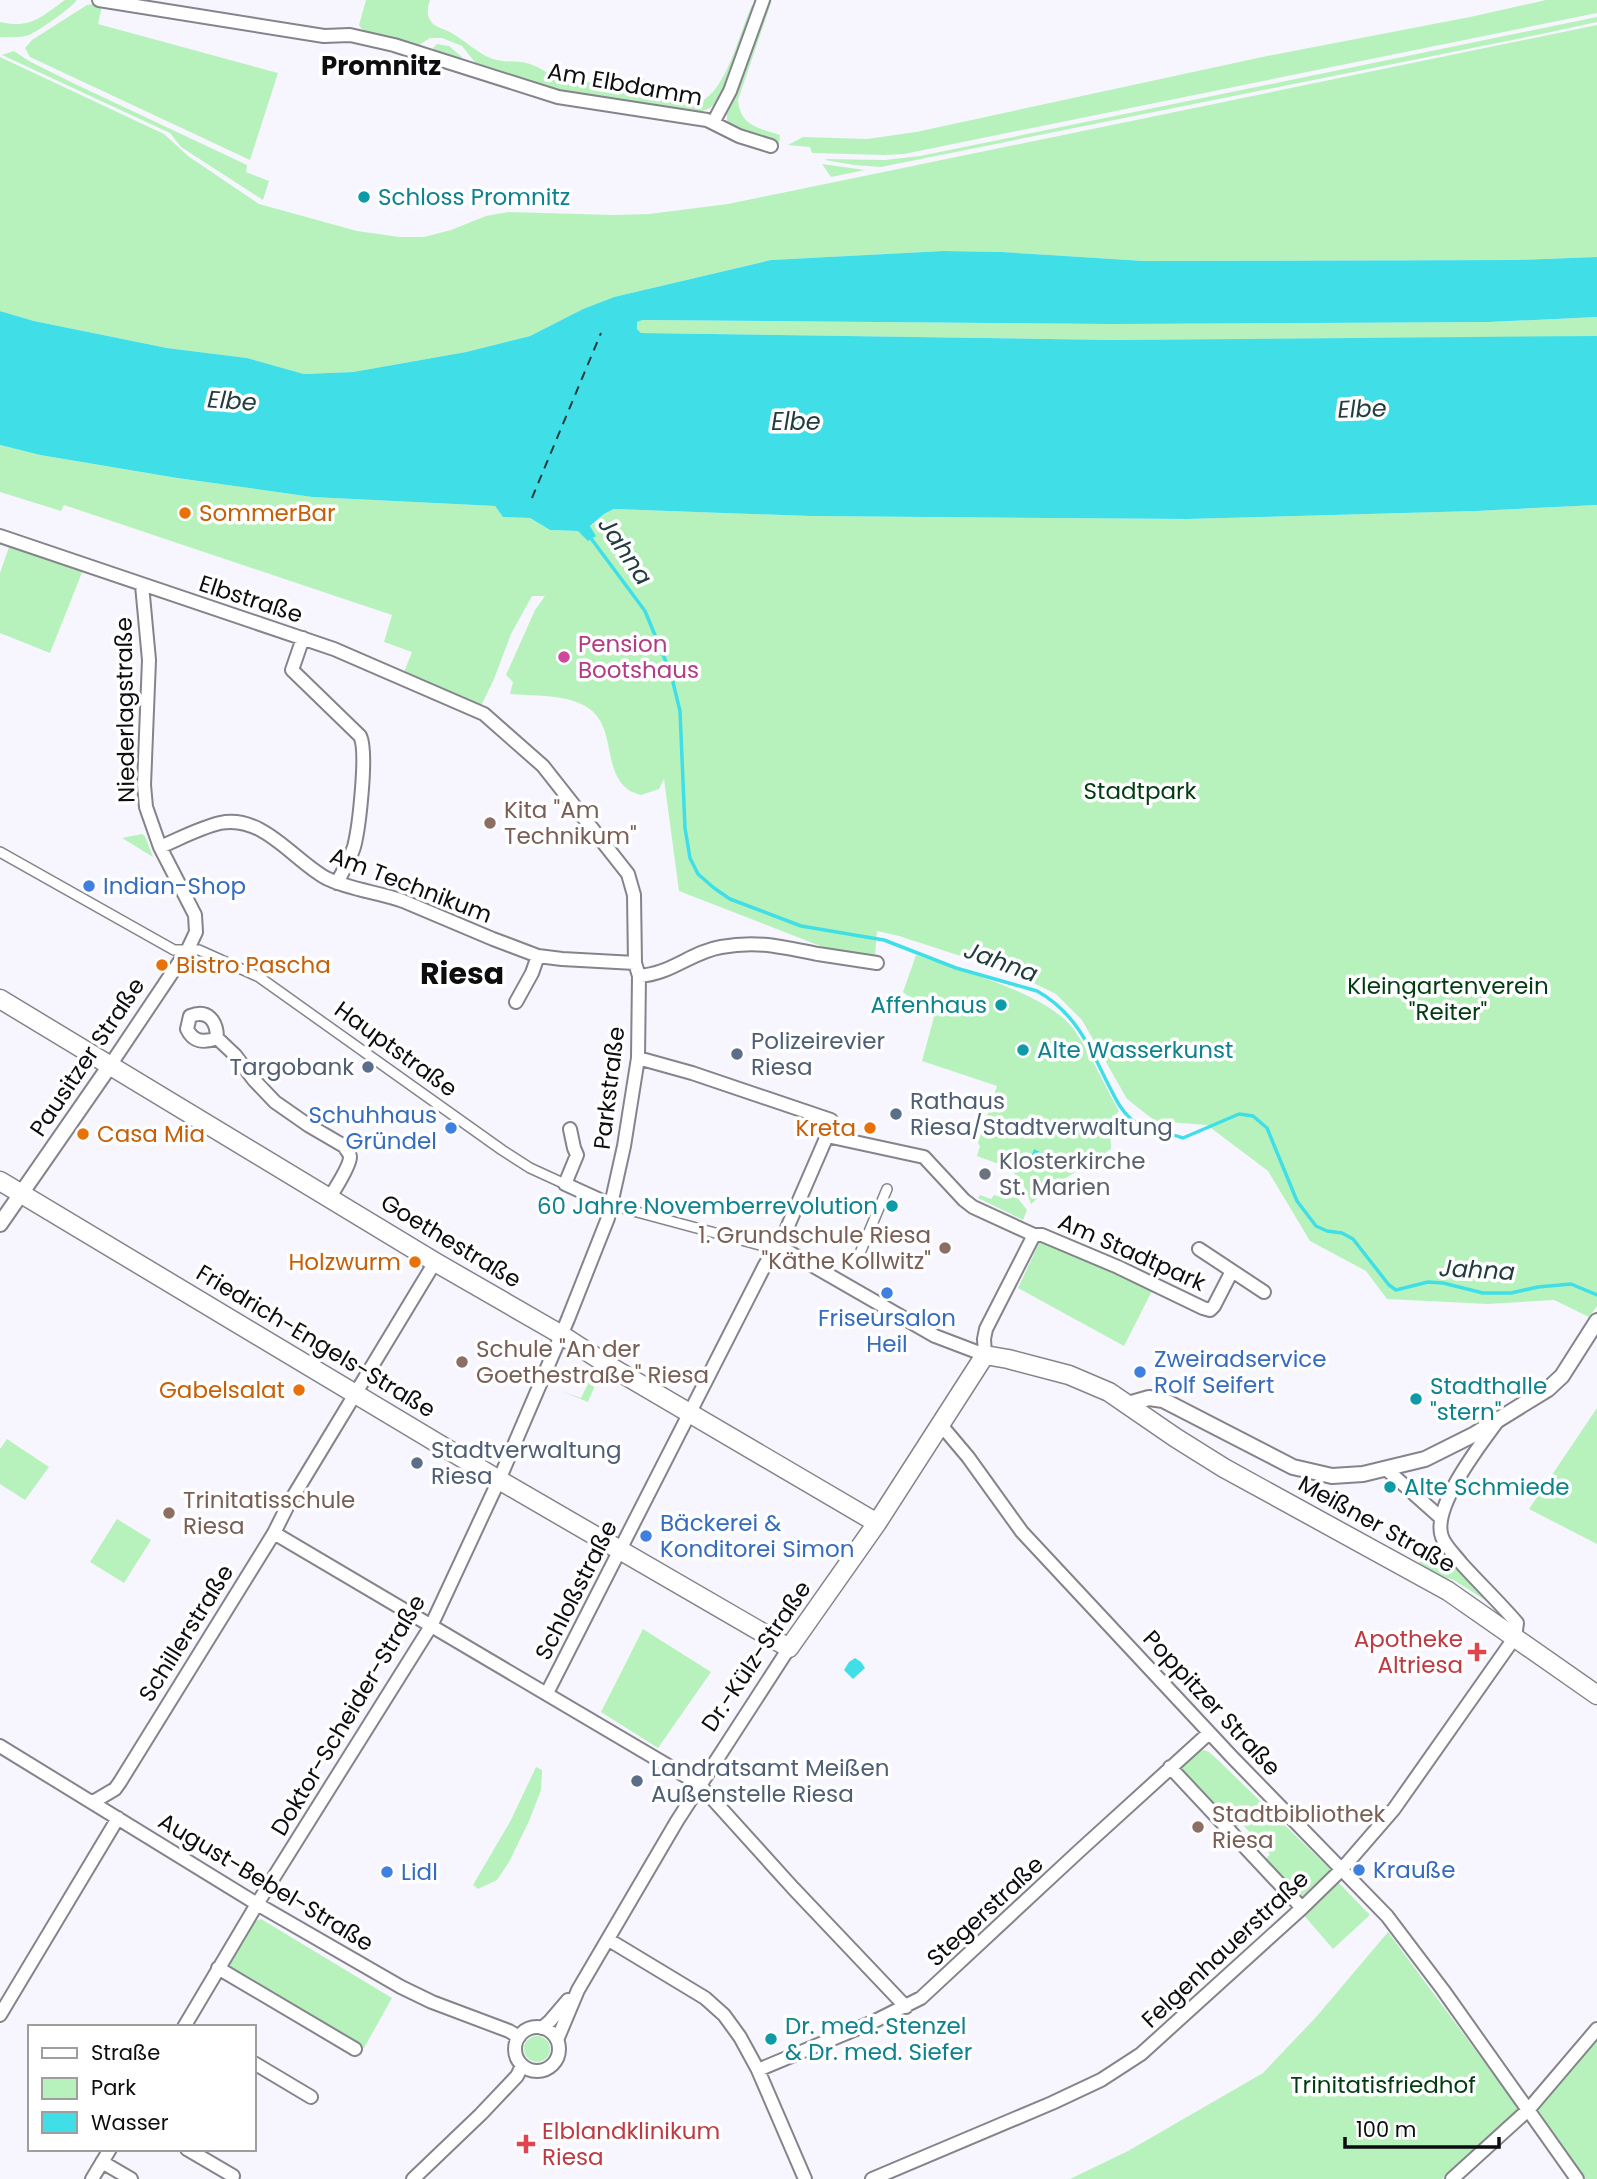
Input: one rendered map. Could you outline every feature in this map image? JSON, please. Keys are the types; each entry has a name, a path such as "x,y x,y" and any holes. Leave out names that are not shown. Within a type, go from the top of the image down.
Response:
{"main road":[{"name":"Goethestraße","path":"0,999 435,1262 877,1524"},
{"name":"Friedrich-Engels-Straße","path":"0,1181 499,1480 789,1648"},
{"name":"Meißner Straße","path":"985,1355 1069,1375 1109,1392 1206,1457 1448,1591 1597,1695"},
{"name":"Dr.-Külz-Straße","path":"789,1648 877,1524 985,1355"}],"street":[{"name":"Am Elbdamm","path":"99,0 324,36 350,35 423,54 558,97 713,121 739,136 771,146"},
{"path":"713,121 730,91 762,0"},
{"name":"Elbstraße","path":"0,537 345,653 484,714 517,741"},
{"name":"Niederlagstraße","path":"142,585 149,671 144,796 160,847 195,915 196,932 188,949"},
{"path":"303,638 292,670 360,736 363,743 362,788 354,846 337,883"},
{"name":"Parkstraße","path":"517,741 543,766 618,859 628,874 634,895 638,1058 624,1146 611,1205"},
{"name":"Am Technikum","path":"160,847 217,824 245,824 267,834 310,868 337,883 403,901 538,956 637,969"},
{"name":"Hauptstraße","path":"0,852 174,950 199,950 258,977 530,1168 611,1205 771,1248 782,1248"},
{"path":"637,969 659,974 709,950 742,944 783,946 877,963"},
{"name":"Pausitzer Straße","path":"0,1224 188,949"},
{"path":"516,1003 538,956"},
{"path":"217,1038 275,1102 348,1151 350,1158 330,1197"},
{"path":"638,1058 692,1073 831,1120 827,1136 783,1236 782,1248 934,1336 985,1355 986,1329 1034,1235 973,1207 924,1157 827,1136"},
{"path":"565,1184 578,1155 570,1129"},
{"path":"860,1252 887,1189"},
{"name":"Doktor-Scheider-Straße","path":"187,2025 257,1904 432,1626 499,1480 588,1270 611,1205"},
{"name":"Am Stadtpark","path":"1034,1235 1055,1240 1210,1310 1232,1271"},
{"name":"Schloßstraße","path":"547,1693 765,1265 772,1253 782,1248"},
{"name":"Am Stadtpark","path":"1199,1249 1264,1292"},
{"name":"Schillerstraße","path":"93,1802 115,1789 120,1782 274,1533 288,1505 435,1262"},
{"path":"1128,1404 1149,1398 1163,1400 1277,1460 1312,1473 1343,1476 1386,1469 1425,1459 1498,1421 1555,1384 1597,1321"},
{"path":"1498,1421 1456,1481 1440,1521 1442,1537 1452,1552 1517,1623 1516,1637"},
{"name":"Poppitzer Straße","path":"941,1425 968,1457 1022,1532 1209,1732 1387,1916 1577,2179"},
{"path":"1386,1469 1440,1521"},
{"path":"274,1533 699,1784 906,2007"},
{"name":"Felgenhauerstraße","path":"872,2179 1052,2103 1101,2080 1141,2054 1342,1869 1394,1809 1516,1637"},
{"name":"Dr.-Külz-Straße","path":"557,2040 578,1990 699,1784 789,1648"},
{"name":"Stegerstraße","path":"758,2070 906,2007 932,1989 1209,1732"},
{"name":"August-Bebel-Straße","path":"0,1746 257,1904 401,1987 519,2037"},
{"path":"1170,1767 1302,1908"},
{"path":"0,2015 118,1818"},
{"path":"609,1940 705,1998 724,2015 758,2070 805,2179"},
{"path":"218,1968 355,2049"},
{"name":"Dr.-Külz-Straße","path":"542,2028 578,1990"},
{"path":"542,2028 554,2034 560,2053 549,2068 535,2072 522,2066 515,2052 519,2037 529,2029 542,2028"},
{"path":"1454,2178 1528,2110 1597,2029"},
{"path":"256,2064 311,2097"},
{"path":"413,2179 481,2114 517,2076 522,2066"},
{"path":"190,2151 233,2176"},
{"path":"92,2179 104,2154 131,2179"}],"green space":[{"path":"65,0 77,0 62,14 29,35 0,37 0,22 28,23"},
{"path":"366,0 430,0 428,15 434,24 493,59 525,63 559,78 577,81 638,78 686,104 705,99 713,92 727,70 752,5 756,9 722,97 710,108 697,113 562,93 478,66 462,46 442,38 430,38 416,47 364,32 359,25"},
{"path":"766,0 772,0 738,100 742,115 747,121 758,128 780,135 779,144 730,126 727,120 727,109"},
{"path":"1546,0 1597,0 1597,13 904,154 812,153 810,147 788,145 803,137 867,139 916,132 1267,56"},
{"path":"98,3 102,6 98,24 278,73 250,160 30,57 25,48 32,40 87,5"},
{"path":"1597,17 1597,22 1537,35 881,167 825,160 885,160 920,156"},
{"path":"1597,25 1597,257 1515,260 1144,261 943,251 771,260 614,297 583,309 530,336 466,352 353,372 304,374 247,358 167,348 34,321 0,311 0,57 164,134 188,156 259,204 357,231 400,237 424,237 486,216 508,212 649,214 728,204"},
{"path":"437,44 449,46 462,57 460,60 435,54 433,48"},
{"path":"14,51 73,83 247,165 246,172 269,181 263,200 181,147 170,133 2,55"},
{"path":"822,164 865,170 831,177"},
{"path":"1597,317 1597,336 1584,337 1113,340 641,333 637,329 637,322 643,320 1113,324 1489,322"},
{"path":"0,445 40,455 177,478 312,497 495,506 503,517 530,518 550,530 578,531 590,527 614,509 809,516 1187,519 1597,505 1597,1306 1589,1317 1554,1300 1488,1304 1387,1299 1366,1271 1310,1241 1268,1171 1207,1125 1155,1121 1127,1099 1082,1020 1056,994 1013,973 877,931 875,955 828,949 679,891 664,779 659,789 641,795 629,790 618,779 605,732 593,711 564,698 510,694 513,682 506,675 535,610 545,596 532,596 511,634 481,706 404,672 412,652 384,642 392,615 64,505 61,511 0,492"},
{"path":"9,547 83,570 50,653 0,633 0,573"},
{"path":"142,834 145,836 153,857 122,838"},
{"path":"916,955 1025,994 1063,1017 1081,1041 1119,1111 1110,1121 1111,1149 1044,1192 1031,1204 1022,1183 1012,1171 977,1156 980,1146 978,1143 997,1086 922,1061 934,1017 903,992"},
{"path":"980,1195 991,1199 994,1195 1007,1199 1016,1196 1027,1210 1023,1220 978,1198"},
{"path":"1041,1239 1152,1291 1124,1346 1018,1288"},
{"path":"597,1365 602,1369 588,1402 561,1391 581,1398"},
{"path":"1597,1408 1597,1544 1529,1509"},
{"path":"7,1439 49,1467 25,1500 0,1484 0,1449"},
{"path":"117,1519 151,1540 124,1583 90,1562"},
{"path":"1435,1545 1439,1546 1493,1605 1452,1579 1443,1578 1419,1563"},
{"path":"643,1629 711,1672 658,1748 601,1712"},
{"path":"1204,1750 1219,1761 1331,1870 1301,1897 1265,1860 1270,1854 1241,1823 1236,1828 1180,1767 1197,1752"},
{"path":"536,1767 542,1770 541,1790 529,1821 497,1880 478,1889 473,1885 511,1820"},
{"path":"1338,1882 1370,1915 1333,1949 1302,1913"},
{"path":"261,1919 392,1998 364,2048 352,2045 227,1969 255,1921"},
{"name":"Trinitatisfriedhof","path":"1388,1932 1519,2109 1447,2176 1442,2179 1070,2179 1128,2151 1263,2073 1317,2016"},
{"path":"537,2036 546,2040 550,2049 546,2058 537,2062 528,2058 524,2049 528,2040"},
{"path":"1597,2040 1597,2179 1584,2179 1535,2109"}],"water":[{"name":"Elbe","path":"943,251 1144,261 1515,260 1597,257 1597,317 1489,322 1113,324 643,320 637,322 637,329 641,333 1113,340 1597,336 1597,505 1187,519 809,516 614,509 590,526 596,536 588,541 578,531 550,530 530,518 503,517 495,506 312,497 177,478 40,455 0,445 0,311 34,321 167,348 247,358 304,374 353,372 466,352 530,336 583,309 614,297 771,260"},
{"path":"1034,1149 1045,1158 1045,1163 1037,1163 1032,1170 1021,1170 1034,1163 1025,1161 1031,1157"},
{"path":"855,1658 865,1668 853,1679 844,1670"}],"waterway":[{"name":"Jahna","path":"590,537 645,611 671,674 680,711 685,828 690,858 698,874 714,888 730,899 801,926 884,940 956,968 1037,991 1062,1009 1071,1020 1088,1044 1121,1108 1132,1120 1143,1125 1183,1138 1239,1114 1253,1116 1267,1128 1297,1201 1316,1226 1353,1239 1389,1285 1396,1290 1428,1282 1483,1293 1511,1293 1571,1284 1597,1295"}],"ferry route":[{"path":"532,498 601,333"}],"place":[{"name":"Schloss Promnitz","path":"364,197"},
{"name":"SommerBar","path":"185,513"},
{"name":"Pension Bootshaus","path":"564,657"},
{"name":"Kita \"Am Technikum\"","path":"490,823"},
{"name":"Indian-Shop","path":"89,886"},
{"name":"Bistro Pascha","path":"162,965"},
{"name":"Affenhaus","path":"1001,1005"},
{"name":"Alte Wasserkunst","path":"1023,1050"},
{"name":"Polizeirevier Riesa","path":"737,1054"},
{"name":"Targobank","path":"368,1067"},
{"name":"Rathaus Riesa/Stadtverwaltung","path":"896,1114"},
{"name":"Schuhhaus Gründel","path":"451,1128"},
{"name":"Kreta","path":"870,1128"},
{"name":"Casa Mia","path":"83,1134"},
{"name":"Klosterkirche St. Marien","path":"985,1174"},
{"name":"60 Jahre Novemberrevolution","path":"892,1206"},
{"name":"1. Grundschule Riesa \"Käthe Kollwitz\"","path":"945,1248"},
{"name":"Holzwurm","path":"415,1262"},
{"name":"Friseursalon Heil","path":"887,1293"},
{"name":"Schule \"An der Goethestraße\" Riesa","path":"462,1362"},
{"name":"Zweiradservice Rolf Seifert","path":"1140,1372"},
{"name":"Gabelsalat","path":"299,1390"},
{"name":"Stadthalle \"stern\"","path":"1416,1399"},
{"name":"Stadtverwaltung Riesa","path":"417,1463"},
{"name":"Alte Schmiede","path":"1390,1487"},
{"name":"Trinitatisschule Riesa","path":"169,1513"},
{"name":"Bäckerei & Konditorei Simon","path":"646,1536"},
{"name":"Apotheke Altriesa","path":"1477,1652"},
{"name":"Landratsamt Meißen Außenstelle Riesa","path":"637,1781"},
{"name":"Stadtbibliothek Riesa","path":"1198,1827"},
{"name":"Krauße","path":"1359,1870"},
{"name":"Lidl","path":"387,1872"},
{"name":"Dr. med. Stenzel & Dr. med. Siefer","path":"771,2039"},
{"name":"Elblandklinikum Riesa","path":"526,2144"}],"district":[{"name":"Promnitz","path":"381,66"},
{"name":"Riesa","path":"462,974"}],"park label":[{"name":"Stadtpark","path":"1140,791"},
{"name":"Kleingartenverein \"Reiter\"","path":"1448,999"}]}
